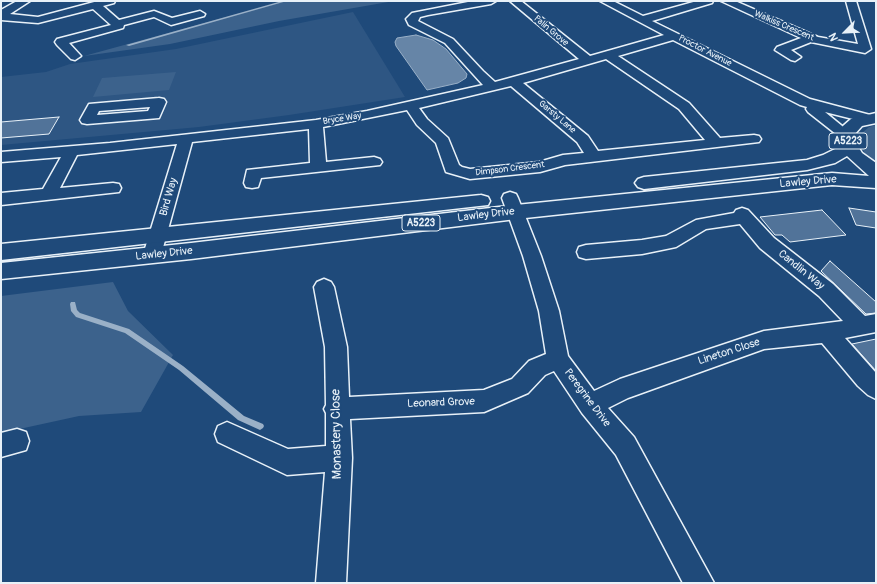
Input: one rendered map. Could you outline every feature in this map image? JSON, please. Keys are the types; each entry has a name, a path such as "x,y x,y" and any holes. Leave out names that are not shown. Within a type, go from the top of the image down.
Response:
{"main road":[{"name":"A5223","path":"873,118 857,122 849,129 847,139 856,156 876,172"},
{"name":"Lawley Drive","path":"1,271 152,255 807,165 829,159 842,151 847,139"},
{"name":"Lawley Drive","path":"1,252 157,236 832,179 876,182"}],"street":[{"path":"1,16 25,1"},
{"path":"1,16 16,19 38,20 110,1"},
{"path":"491,1 427,12 416,15 412,19 413,23 418,26 449,41 478,74 493,86"},
{"name":"Palin Grove","path":"515,1 558,38 588,60"},
{"name":"Proctor Avenue","path":"605,1 805,102 873,118"},
{"path":"642,20 708,1"},
{"name":"Walkiss Crescent","path":"726,1 811,38 824,42 865,49 851,1"},
{"path":"95,5 117,24"},
{"path":"117,24 154,14 171,22 200,14"},
{"path":"1,28 16,19"},
{"path":"75,56 61,42 119,26 117,24"},
{"name":"Bryce Way","path":"1,157 110,148 316,124 411,106 493,86 675,36"},
{"path":"795,56 781,50 811,38"},
{"path":"608,55 684,106 716,143"},
{"name":"Garsty Lane","path":"513,81 583,139 594,157"},
{"name":"Proctor Avenue","path":"805,102 847,139"},
{"name":"Dimpson Crescent","path":"411,106 422,122 443,141 452,168 464,174 540,167 563,160 754,139"},
{"path":"110,148 121,118"},
{"path":"316,124 318,168"},
{"name":"Bird Way","path":"152,255 186,138"},
{"path":"48,194 72,151"},
{"path":"252,183 253,174 374,162"},
{"path":"1,199 113,188"},
{"name":"Peregrine Drive","path":"513,205 549,311 558,359 590,405 625,446 699,583"},
{"name":"Candlin Way","path":"586,252 642,247 670,242 702,224 743,216 767,243 868,324"},
{"name":"Monastery Close","path":"324,287 336,347 336,409 339,458 331,583"},
{"name":"Lineton Close","path":"590,405 620,390 757,342 827,333 868,324"},
{"path":"827,333 866,379 876,388"},
{"name":"Leonard Grove","path":"336,409 484,401 520,386 537,368 558,359"},
{"path":"226,434 287,462 339,458"}],"shaded area":[{"path":"285,1 394,1 279,21 170,44 84,56"},
{"path":"353,12 405,97 199,127 1,145 1,77 46,72 70,64 176,49"},
{"path":"416,35 433,40 446,49 467,74 466,78 458,83 427,90 396,46 395,42 397,38"},
{"path":"176,72 169,90 93,97 102,78"},
{"path":"876,125 876,164 865,154 859,143 861,134 869,127"},
{"path":"113,282 128,311 173,355 141,412 79,416 1,433 1,296"}],"building":[{"path":"59,117 49,134 1,138 1,122"},
{"path":"849,208 876,212 876,228 856,225"},
{"path":"822,210 846,235 790,242 782,235 775,235 760,217"},
{"path":"830,261 876,302 876,313 866,314 821,271"},
{"path":"876,339 876,371 852,344"}],"waterway":[{"path":"128,45 285,1"},
{"path":"73,304 74,311 78,315 127,331 181,368 241,418 260,426"}]}
